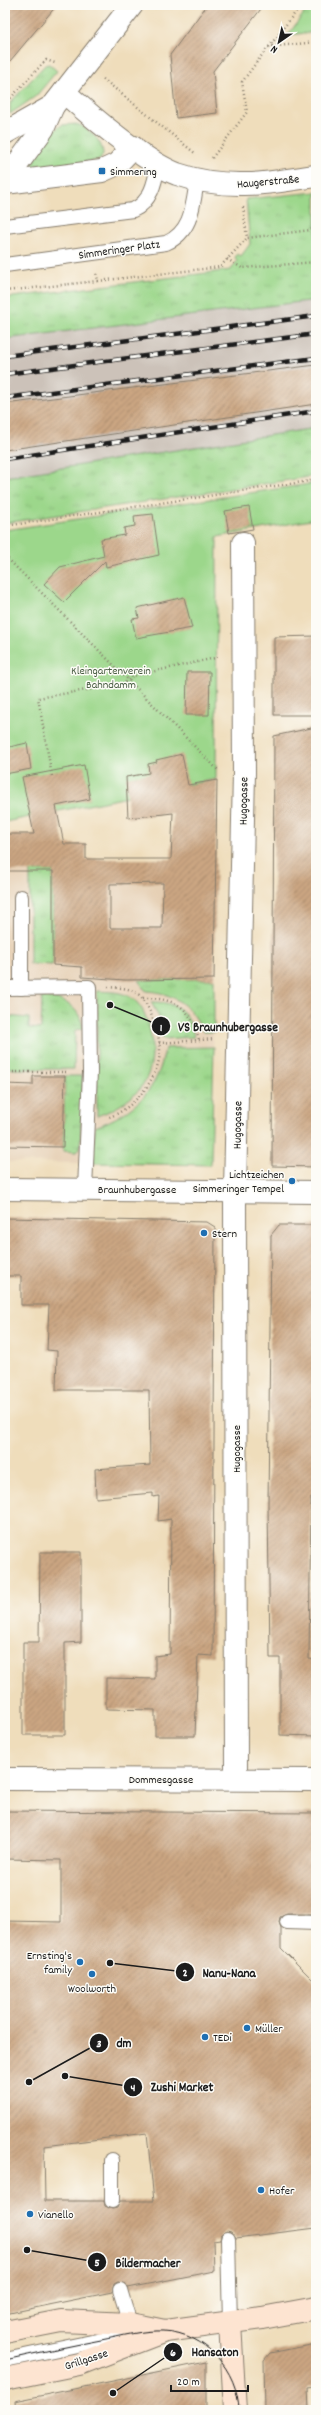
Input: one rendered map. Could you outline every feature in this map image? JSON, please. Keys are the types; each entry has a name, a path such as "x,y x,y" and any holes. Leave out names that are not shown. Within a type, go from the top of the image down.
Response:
{"main road":[{"name":"Grillgasse","path":"5,2332 61,2321 133,2333 165,2331 230,2323 316,2308"},
{"path":"230,2323 235,2410"},
{"name":"Grillgasse","path":"5,2378 79,2364 133,2333"}],"street":[{"path":"5,182 43,129 58,99 132,5"},
{"path":"5,133 58,99"},
{"path":"58,99 133,147 158,165 203,171"},
{"path":"5,182 102,171 117,164 133,147"},
{"name":"Haugerstraße","path":"203,171 240,184 316,176"},
{"name":"Hugogasse","path":"236,1779 235,1190 244,774 243,544"},
{"name":"Braunhubergasse","path":"5,1189 235,1190 316,1192"},
{"name":"Dommesgasse","path":"5,1778 316,1780"}],"lane":[{"path":"5,226 133,210 140,207 151,192 158,165"},
{"name":"Simmeringer Platz","path":"5,265 166,243 176,239 190,219 203,171"},
{"path":"21,988 22,896"},
{"path":"5,988 89,987 90,1072 85,1189"},
{"path":"287,1922 316,1923"},
{"path":"112,2160 112,2201"},
{"path":"228,2239 230,2323"},
{"path":"120,2290 133,2333"},
{"name":"Grillgasse","path":"5,2360 133,2333"}],"path":[{"path":"203,171 247,112 242,82 301,5"},
{"path":"268,47 316,42"},
{"path":"5,291 220,267 247,238"},
{"path":"227,259 242,268 316,262"},
{"path":"96,268 98,281"},
{"path":"5,526 316,480"},
{"path":"5,556 221,773 244,774"},
{"path":"52,776 38,698 123,684 133,676 244,651"},
{"path":"89,987 122,988 135,992 142,998 151,1014 160,1050 153,1075 135,1100 111,1117 89,1121"},
{"path":"142,998 169,1000 181,1006 190,1014 199,1040"},
{"path":"159,1043 239,1039"},
{"path":"5,1072 90,1072"}],"shaded area":[{"path":"316,300 316,428 5,477 5,339"},
{"path":"5,834 59,844 86,844 86,859 125,884 216,882 211,1165 5,1162"}],"green space":[{"path":"310,5 316,5 316,32 288,35"},
{"path":"49,64 57,71 36,96 10,114 10,103 45,65"},
{"path":"77,124 90,132 98,140 103,154 100,160 29,169 53,131 62,125"},
{"path":"316,192 316,300 5,339 5,298 231,270 237,261 235,258 237,254 241,256 250,244 246,199"},
{"path":"316,428 316,476 5,523 5,477"},
{"name":"Kleingartenverein Bahndamm","path":"316,483 316,519 217,537 216,779 5,822 5,530"},
{"path":"30,871 53,871 53,965 30,964"},
{"path":"214,979 214,1032 203,1032 194,1015 181,1002 165,994 146,991 138,980"},
{"path":"97,991 122,994 130,997 137,1003 142,1010 149,1027 152,1044 152,1058 149,1072 144,1083 136,1093 112,1110 97,1116"},
{"path":"42,997 57,999 69,1005 78,1014 83,1029 75,1030 74,1069 14,1069 5,1067 5,1016 29,1018 29,1028 41,1029"},
{"path":"151,1002 160,1002 180,1009 189,1020 194,1037 163,1039 159,1017"},
{"path":"214,1047 211,1165 93,1163 95,1127 122,1115 142,1098 157,1076 162,1063 165,1048"},
{"path":"65,1076 83,1076 80,1148 76,1152 63,1151"}],"building":[{"path":"5,5 57,5 5,67"},
{"path":"207,5 264,5 213,71 217,113 176,118 170,55"},
{"path":"316,365 316,404 5,450 5,404"},
{"path":"249,507 253,529 229,533 225,511"},
{"path":"153,514 159,555 106,567 105,561 64,602 44,584 60,567 104,556 101,539 125,535 124,528 135,526 134,516"},
{"path":"184,597 192,628 136,638 132,619 139,618 137,608"},
{"path":"316,636 316,715 274,715 274,637"},
{"path":"187,672 210,672 209,715 186,715"},
{"path":"316,727 316,1167 272,1166 274,736"},
{"path":"27,743 31,769 5,774 5,748"},
{"path":"182,754 188,785 217,780 214,979 125,980 82,977 82,967 53,965 53,871 5,871 5,834 34,834 22,777 84,765 90,799 56,806 64,844 86,844 86,859 171,859 173,813 128,818 126,777 149,773 148,764 157,762 156,760","holes":["163,883 162,928 110,928 110,884"]},
{"path":"33,1076 65,1076 63,1147 5,1146 5,1084 33,1085"},
{"path":"5,1218 207,1222 215,1227 213,1656 198,1655 195,1736 155,1736 155,1710 106,1709 106,1678 155,1679 155,1656 170,1654 171,1519 158,1521 159,1496 153,1497 153,1493 96,1498 95,1469 150,1465 149,1390 56,1390 57,1351 47,1350 49,1305 21,1305 21,1276 5,1276"},
{"path":"279,1225 316,1225 316,1496 311,1497 309,1659 316,1660 316,1736 280,1735 280,1658 270,1658 268,1505 271,1235"},
{"path":"40,1552 81,1552 81,1642 65,1643 65,1735 23,1735 23,1642 39,1642"},
{"path":"5,1811 316,1813 316,1914 287,1914 280,1917 279,1922 281,1928 281,1948 316,1983 316,2228 236,2238 232,2232 227,2231 221,2235 220,2240 213,2241 214,2271 128,2288 126,2284 118,2282 114,2284 112,2292 5,2314 5,1921 61,1922 61,1860 5,1859","holes":["147,2133 154,2201 120,2201 117,2208 112,2209 105,2206 104,2201 45,2201 44,2146"]},
{"path":"316,2344 316,2386 308,2387 309,2410 265,2410 264,2360 270,2353"},
{"path":"206,2362 206,2410 16,2410 15,2401"}],"tram line":[{"path":"5,2360 140,2332 164,2331 179,2333 205,2346 226,2368 233,2381 239,2410"}],"railway":[{"path":"5,356 316,316"},
{"path":"5,374 316,334"},
{"path":"5,398 316,358"},
{"path":"5,459 316,411"}],"place":[{"name":"Simmering","path":"102,171"},
{"name":"VS Braunhubergasse","path":"110,1005"},
{"name":"Lichtzeichen Simmeringer Tempel","path":"292,1181"},
{"name":"Stern","path":"204,1233"},
{"name":"Ernsting's family","path":"80,1962"},
{"name":"Nanu-Nana","path":"110,1963"},
{"name":"Woolworth","path":"92,1974"},
{"name":"Müller","path":"247,2028"},
{"name":"TEDi","path":"205,2037"},
{"name":"Zushi Market","path":"65,2076"},
{"name":"dm","path":"29,2082"},
{"name":"Hofer","path":"261,2190"},
{"name":"Vianello","path":"30,2214"},
{"name":"Bildermacher","path":"27,2250"},
{"name":"Hansaton","path":"113,2393"}]}
